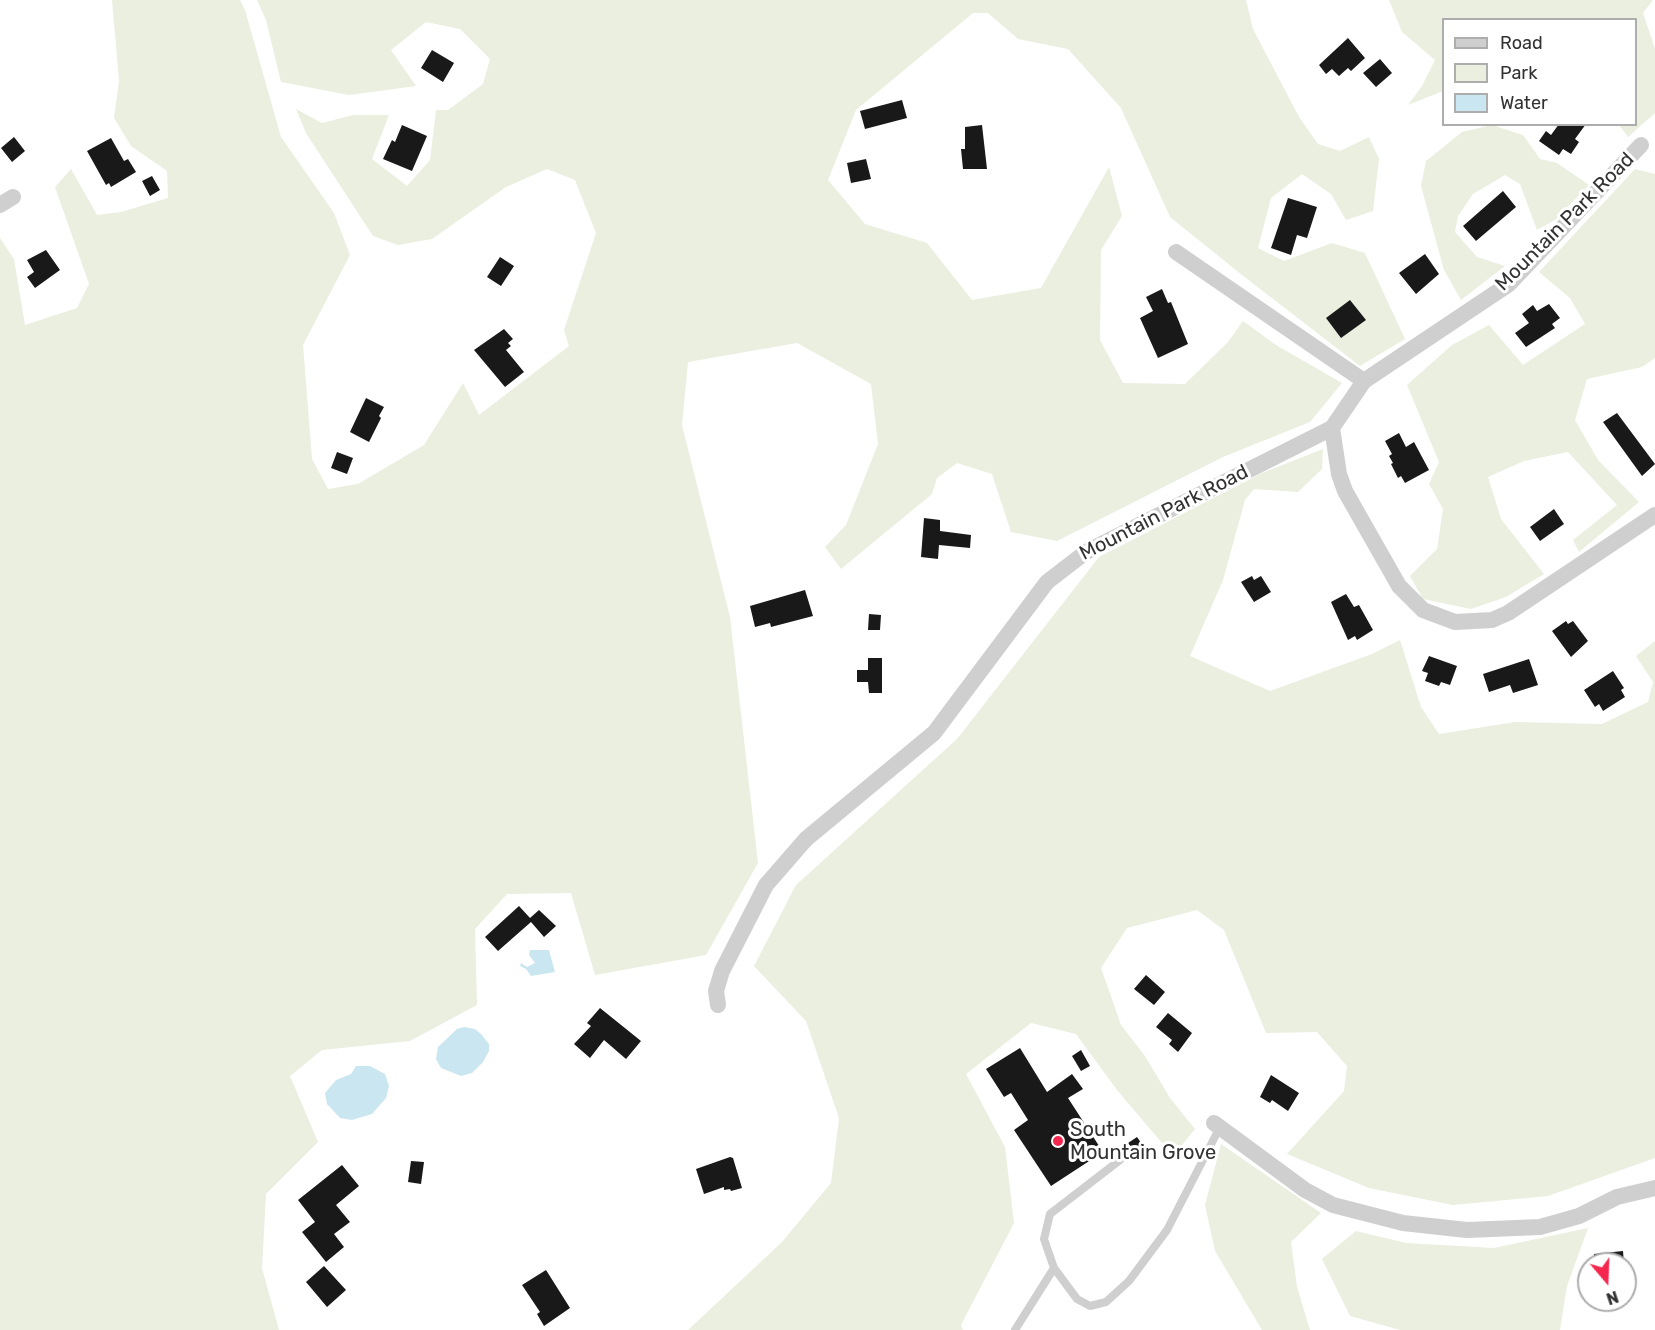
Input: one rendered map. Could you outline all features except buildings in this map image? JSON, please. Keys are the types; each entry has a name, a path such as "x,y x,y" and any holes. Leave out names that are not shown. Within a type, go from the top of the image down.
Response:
{"street":[{"name":"Mountain Park Road","path":"718,1005 716,991 722,971 766,885 806,839 934,733 1047,582 1086,552 1332,428 1364,381 1509,284 1641,145"},
{"path":"1176,252 1364,381"},
{"path":"1332,428 1339,474 1345,492 1399,586 1423,610 1455,622 1482,622 1508,614 1655,515"},
{"path":"1217,1125 1305,1190 1333,1205 1404,1223 1467,1230 1540,1227 1579,1216 1617,1197 1655,1188"}],"lane":[{"path":"1120,1160 1050,1214 1044,1239 1054,1268 1077,1299 1090,1306 1106,1302 1130,1281 1167,1230 1217,1125"},
{"path":"1015,1330 1054,1268"}],"green space":[{"path":"112,0 240,0 245,10 281,137 334,213 350,255 303,345 312,459 328,489 358,484 424,445 463,383 479,415 569,346 564,330 596,233 575,180 547,169 506,187 432,239 398,245 373,236 306,133 296,109 322,123 353,115 389,115 372,159 407,186 430,160 436,110 448,110 483,84 490,59 460,29 426,22 391,50 416,86 349,95 281,82 266,20 257,0 1246,0 1253,29 1299,117 1318,144 1340,151 1369,137 1379,159 1373,211 1346,220 1331,194 1302,174 1271,198 1258,248 1284,261 1332,243 1365,253 1405,339 1360,366 1242,275 1170,217 1121,108 1068,49 1018,39 988,13 973,13 856,110 828,180 865,224 927,243 972,300 1041,288 1109,167 1122,216 1101,250 1100,340 1123,383 1185,384 1228,342 1243,321 1276,345 1342,383 1310,422 1223,457 1057,541 1011,532 992,474 957,463 937,478 932,494 841,569 825,547 846,525 878,444 871,384 797,343 688,362 682,425 730,617 758,863 706,955 595,975 571,893 507,894 475,929 477,1005 410,1041 322,1050 290,1076 318,1142 266,1194 262,1268 279,1330 0,1330 0,238 14,259 25,325 77,308 89,284 55,187 71,169 97,215 121,212 168,198 167,171 131,146 114,118 119,81"},
{"path":"1389,0 1653,0 1643,13 1655,49 1655,113 1628,137 1620,126 1637,126 1637,18 1442,18 1442,91 1408,105 1422,86 1435,60 1402,32"},
{"path":"1495,126 1523,135 1540,159 1557,163 1589,185 1555,220 1537,230 1520,184 1505,175 1473,194 1458,216 1455,232 1477,257 1505,266 1461,300 1444,270 1421,186 1426,161 1462,132"},
{"path":"1635,169 1655,174 1655,358 1642,367 1587,379 1575,420 1598,460 1639,502 1579,552 1573,540 1617,505 1568,452 1524,461 1488,477 1501,519 1544,574 1506,597 1471,609 1423,599 1410,576 1437,549 1443,509 1429,484 1439,462 1407,385 1452,345 1489,325 1523,365 1585,324 1570,298 1539,272"},
{"path":"1323,449 1322,469 1298,492 1254,489 1245,500 1223,580 1190,656 1270,691 1372,654 1400,640 1421,707 1439,734 1515,722 1602,724 1648,702 1653,682 1636,656 1655,641 1655,1158 1548,1196 1453,1205 1369,1188 1287,1154 1344,1091 1347,1066 1317,1032 1266,1033 1224,930 1197,910 1127,928 1101,968 1121,1025 1145,1056 1170,1098 1195,1129 1173,1156 1117,1090 1076,1034 1031,1023 966,1074 1005,1147 1014,1223 961,1325 963,1330 688,1330 782,1242 831,1183 839,1118 806,1021 754,966 796,885 957,739 1099,557 1262,473"},
{"path":"1221,1144 1321,1213 1291,1242 1297,1287 1310,1330 1262,1330 1215,1251 1205,1205"},
{"path":"1588,1228 1579,1252 1577,1252 1577,1258 1567,1286 1560,1330 1400,1330 1350,1316 1322,1259 1356,1231 1406,1243 1494,1248"}],"water":[{"path":"530,950 549,950 555,972 531,976 526,969 520,966 521,963 527,967 535,963 529,955"},
{"path":"464,1027 475,1029 481,1034 489,1044 489,1051 483,1062 472,1073 461,1076 441,1068 436,1059 438,1047 457,1029"},
{"path":"356,1066 370,1066 385,1074 389,1086 386,1098 372,1114 352,1120 340,1118 327,1104 325,1093 336,1080 351,1074"}],"place":[{"name":"South Mountain Grove","path":"1058,1141"}]}
